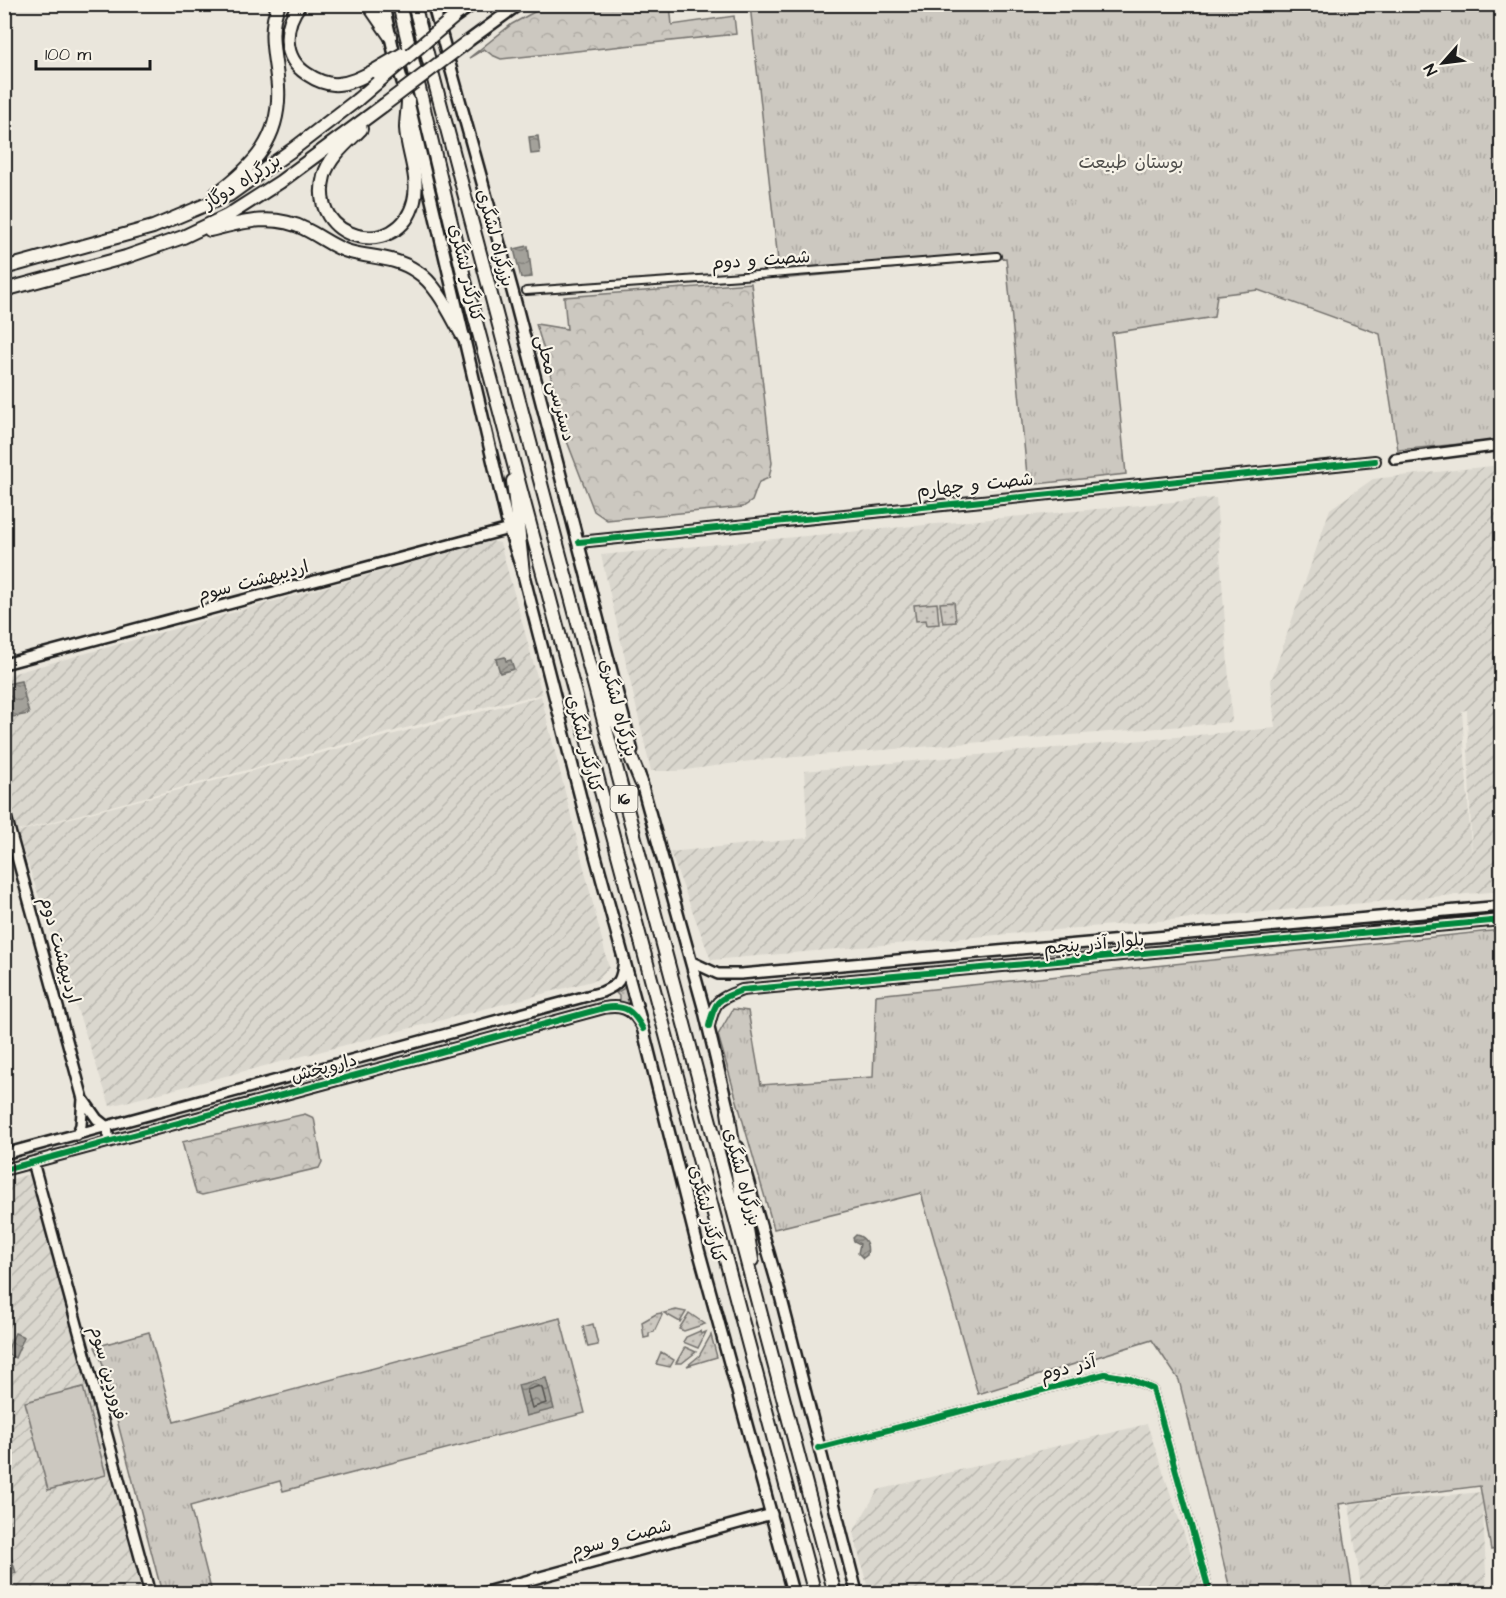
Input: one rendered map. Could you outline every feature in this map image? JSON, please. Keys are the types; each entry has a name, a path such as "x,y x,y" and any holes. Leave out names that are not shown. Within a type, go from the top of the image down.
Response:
{"highway":[{"path":"193,211 240,176 257,159 270,136 276,114 278,88 272,35 279,4"},
{"path":"300,4 290,19 286,33 288,51 299,69 316,81 337,84 357,80 430,38"},
{"path":"368,4 390,36"},
{"name":"بزرگراه لشگری","path":"399,4 464,276 815,1593"},
{"name":"بزرگراه لشگری","path":"414,4 835,1593"},
{"name":"بزرگراه دوگاز","path":"4,268 153,227 229,195 357,100 453,18"},
{"name":"بزرگراه دوگاز","path":"4,290 126,257 183,237 227,216 280,182 467,42"},
{"path":"384,105 335,156 324,174 322,192 326,210 337,226 354,236 369,238 396,228 406,218 414,201 415,181 406,128 408,100"},
{"path":"183,237 252,220 279,221 303,228 349,252 401,262 417,271 431,284 464,338"},
{"path":"505,429 523,573"},
{"path":"577,622 641,782"},
{"path":"728,1112 749,1231 759,1309"}],"main road":[{"name":"کنارگذر لشگری","path":"383,4 408,100 509,529 523,573 595,854 644,1029 700,1254 793,1593"},
{"name":"دسترسی محلی","path":"433,4 513,293 641,782"},
{"path":"453,18 473,4"},
{"path":"467,42 519,4"},
{"path":"641,782 692,962 728,1112 778,1286 857,1593"}],"street":[{"name":"شصت و دوم","path":"526,291 997,256"},
{"path":"1395,459 1502,445"},
{"name":"شصت و چهارم","path":"579,542 1375,461"},
{"name":"اردیبهشت سوم","path":"4,664 509,529"},
{"name":"اردیبهشت دوم","path":"4,809 83,1099 81,1125 77,1135"},
{"name":"بلوار آذر پنجم","path":"692,962 718,974 741,974 1502,906"},
{"name":"بلوار آذر پنجم","path":"709,1026 714,1005 725,997 742,990 1502,920"},
{"name":"داروپخش","path":"4,1154 602,992 614,987 620,981 625,959"},
{"path":"602,992 606,997 604,1008"},
{"name":"داروپخش","path":"4,1170 613,1006 628,1010 635,1015 644,1029"},
{"name":"اردیبهشت دوم","path":"83,1099 107,1127"},
{"path":"107,1127 109,1142"},
{"name":"فروردین سوم","path":"33,1162 150,1593"},
{"name":"آذر دوم","path":"818,1448 1105,1374 1128,1378 1153,1389 1210,1593"},
{"name":"شصت و سوم","path":"478,1593 772,1514"}],"shaded area":[{"path":"1501,465 1501,891 711,960 670,852 808,838 804,771 1275,728 1271,681 1330,509 1373,479","holes":["1467,710 1472,863 1462,711"]},
{"path":"1216,498 1232,722 758,760 678,771 651,771 601,555"},
{"path":"491,541 500,543 542,694 17,831 5,782 4,676"},
{"path":"541,696 609,968 596,980 110,1106 17,832"},
{"path":"30,1174 116,1474 141,1593 5,1594 5,1181"},
{"path":"1147,1424 1204,1593 869,1593 853,1532 878,1490"},
{"path":"1482,1492 1487,1593 1362,1593 1349,1504"}],"green space":[{"path":"547,5 670,5 672,25 734,16 736,34 501,59 484,49 469,58 512,24"},
{"name":"بوستان طبیعت","path":"750,5 1501,5 1501,440 1398,450 1380,334 1258,290 1217,295 1214,317 1112,333 1126,474 1028,485 1006,258 780,279"},
{"path":"751,283 772,463 769,478 759,482 752,501 743,507 607,520 594,511 565,436 536,324 567,329 564,297"},
{"path":"954,602 956,622 943,623 940,603"},
{"path":"937,603 939,624 927,625 926,620 916,621 914,605"},
{"path":"1501,930 1501,1548 1491,1550 1480,1486 1339,1504 1353,1593 1231,1593 1179,1380 1152,1340 978,1394 921,1193 774,1229 718,1035 733,1009 748,1011 761,1085 873,1077 876,995"},
{"path":"626,984 631,1004 619,1003 619,996 616,993"},
{"path":"305,1114 314,1118 322,1162 319,1168 202,1195 196,1193 182,1142"},
{"path":"676,1310 686,1312 680,1322 664,1313"},
{"path":"661,1313 654,1332 644,1338 642,1322"},
{"path":"689,1313 705,1324 684,1331 679,1329"},
{"path":"560,1318 585,1413 283,1491 280,1481 190,1506 212,1593 162,1593 102,1362 95,1347 149,1332 174,1422"},
{"path":"593,1324 598,1345 588,1347 583,1327"},
{"path":"700,1331 701,1334 706,1332 698,1348 683,1342 686,1337"},
{"path":"711,1335 717,1357 687,1366 699,1356"},
{"path":"685,1347 696,1352 682,1363 676,1363"},
{"path":"661,1352 674,1360 670,1367 656,1364"},
{"path":"83,1387 106,1475 48,1490 25,1402"}],"water":[{"path":"538,136 540,153 531,154 529,137"},
{"path":"528,246 532,277 521,278 514,249"},
{"path":"505,657 506,661 511,660 514,669 500,673 496,659"},
{"path":"21,681 29,714 13,717 6,684"},
{"path":"856,1235 864,1240 868,1248 867,1255 863,1258 858,1253 860,1244 853,1238"},
{"path":"15,1333 24,1337 15,1358 6,1353"},
{"path":"546,1378 554,1409 526,1416 518,1385"},
{"path":"11,1557 16,1573 5,1576 5,1559"}],"cycle path":[{"path":"579,542 1375,461"},
{"path":"709,1026 718,1002 742,990 1502,920"},
{"path":"4,1170 604,1008 618,1007 628,1010 643,1029"},
{"path":"818,1448 1105,1374 1128,1378 1153,1389 1210,1594"}]}
